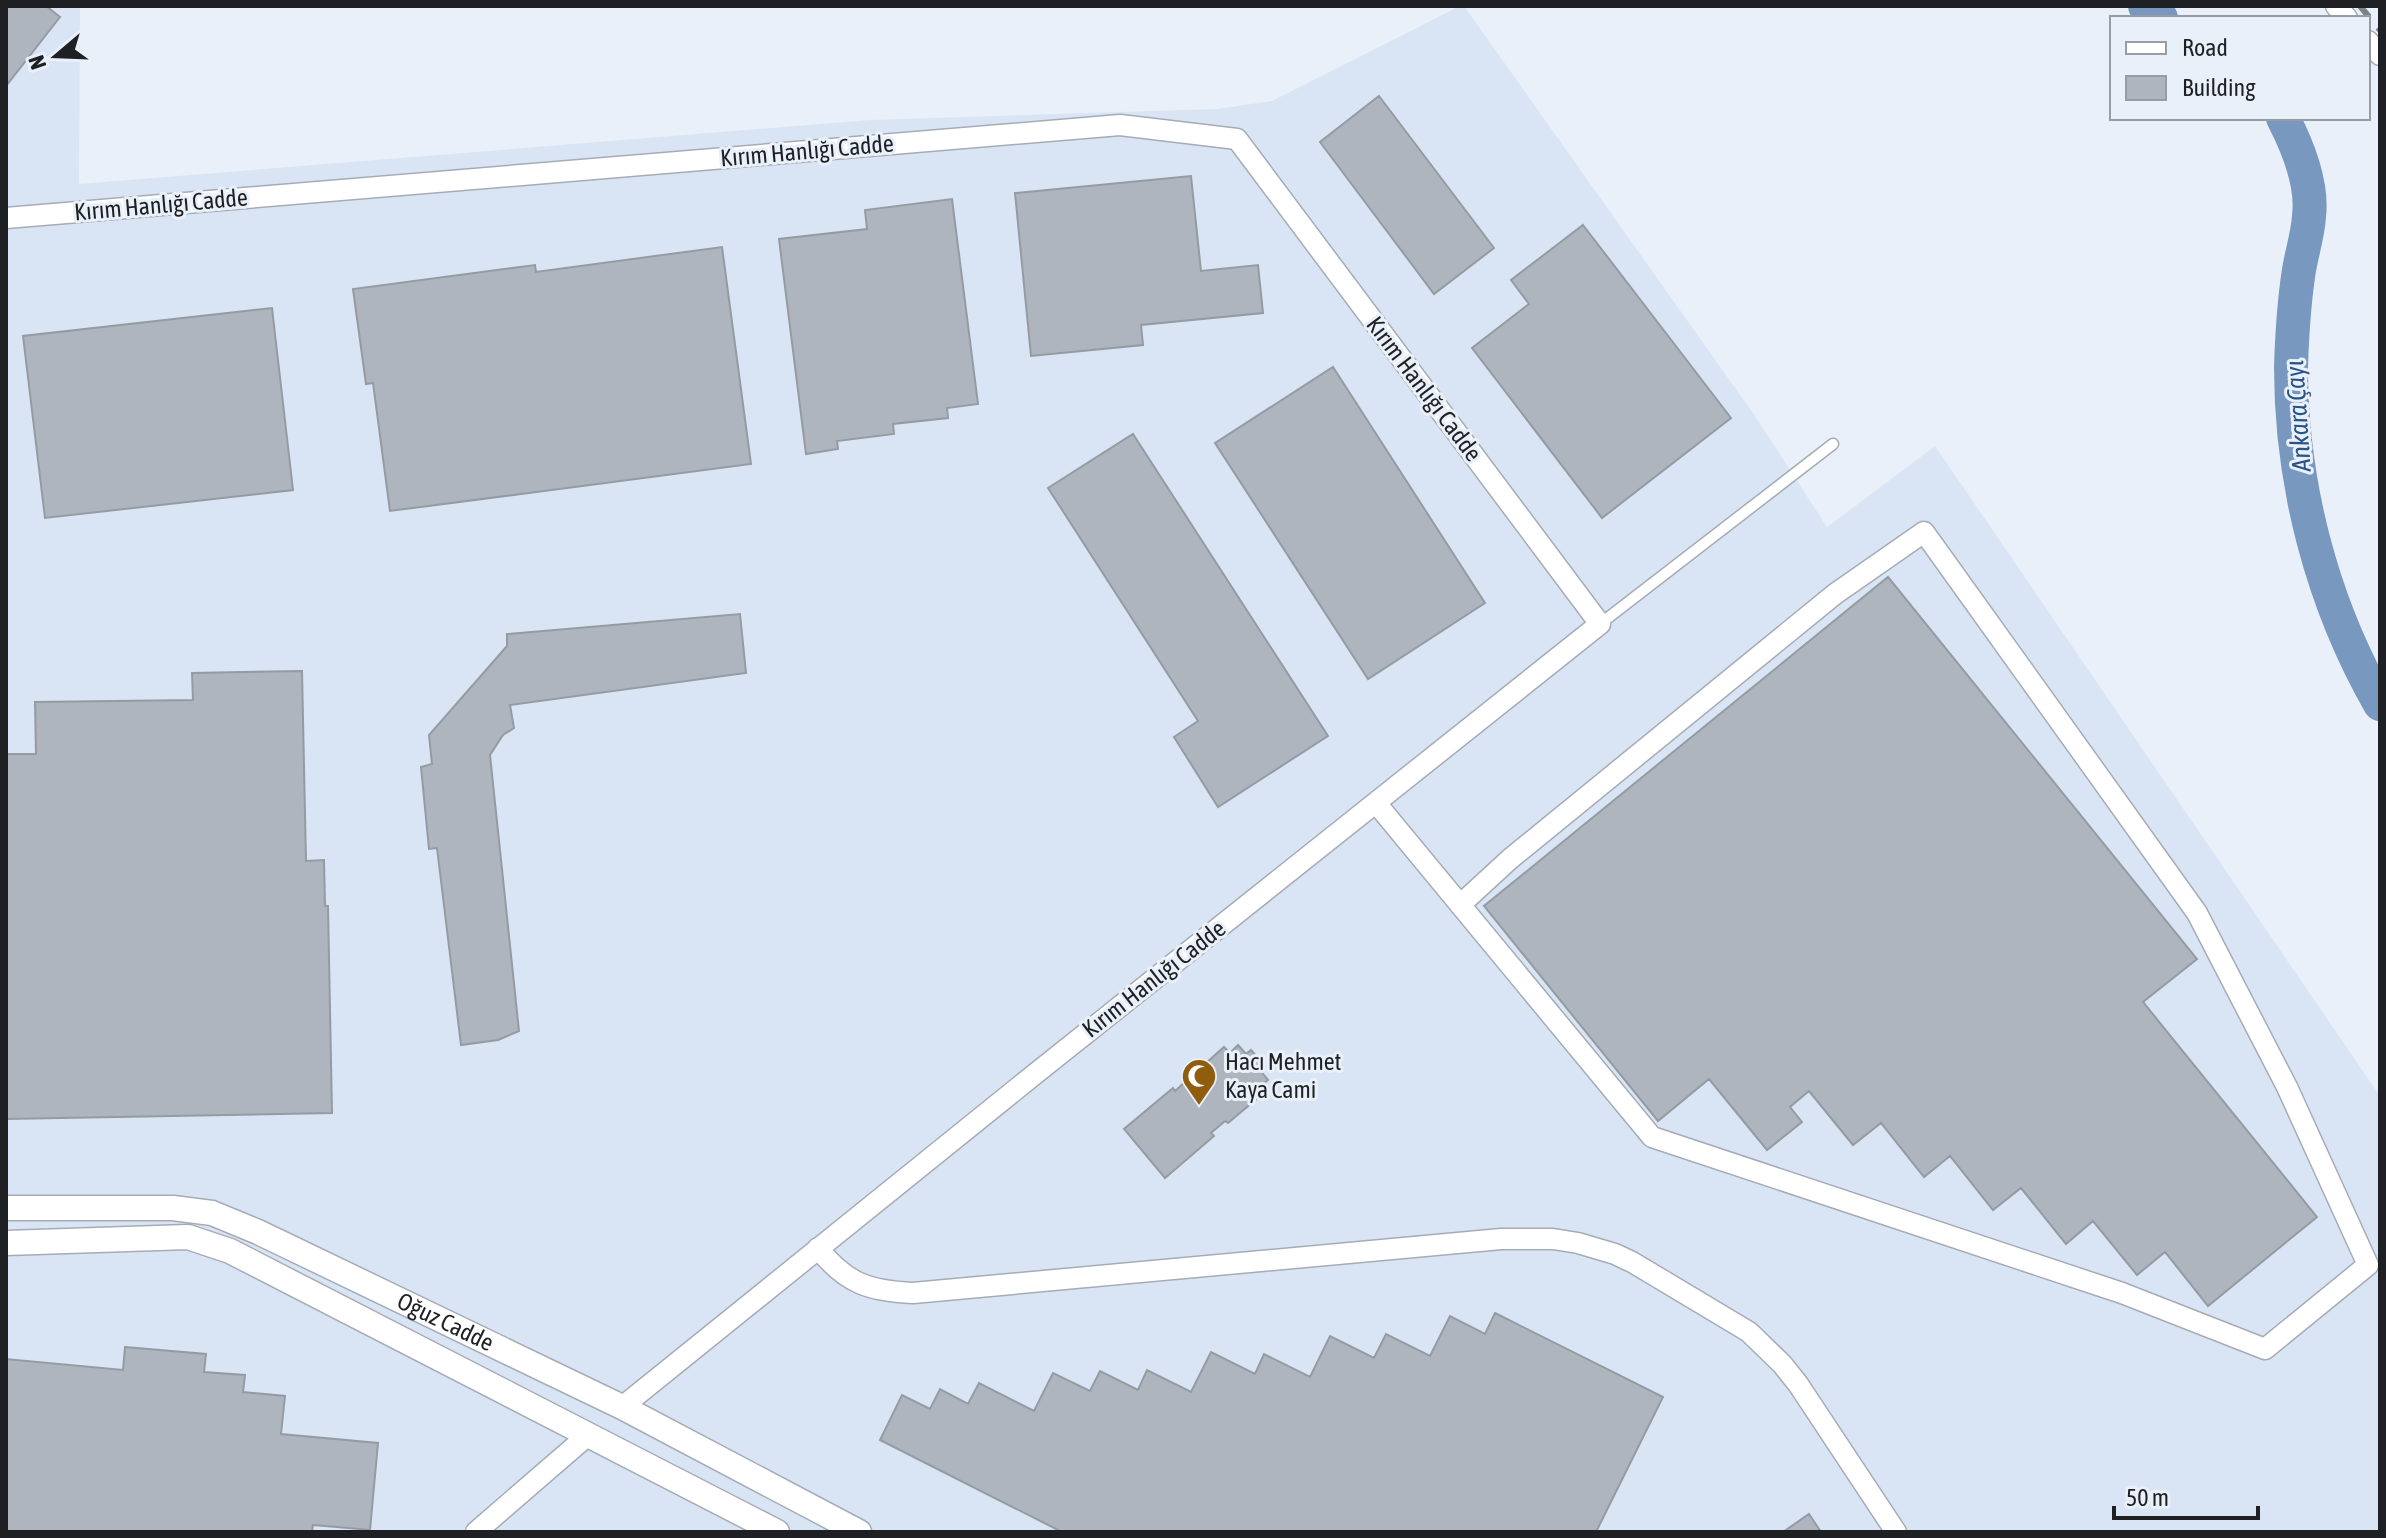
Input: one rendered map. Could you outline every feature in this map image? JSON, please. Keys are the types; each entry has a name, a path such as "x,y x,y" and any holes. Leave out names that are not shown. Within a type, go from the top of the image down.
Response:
{"street":[{"name":"Kırım Hanlığı Cadde","path":"6,218 1120,125 1237,139 1600,624 622,1407"},
{"path":"1376,803 1460,905 1652,1137 2122,1293 2265,1349 2368,1265 2287,1087 2197,913 1924,532 1835,594 1522,849 1460,905"},
{"name":"Oğuz Cadde","path":"6,1208 173,1208 212,1213 258,1232 622,1407 859,1532"},
{"name":"Oğuz Cadde","path":"6,1243 188,1237 230,1251 777,1532"},
{"path":"818,1248 836,1269 857,1283 868,1288 913,1293 1527,1237 1578,1243 1632,1262 1749,1332 1767,1348 1798,1384 1896,1532"},
{"path":"476,1532 622,1407"}],"lane":[{"path":"1600,624 1833,444"}],"shaded area":[{"path":"6,6 80,6 79,184 870,120 1217,109 1272,101 1464,6 1755,416 1827,527 1935,446 2380,1096 2380,1532 6,1532"}],"building":[{"path":"6,6 46,6 60,17 6,86"},
{"path":"1379,96 1494,248 1434,294 1320,142"},
{"path":"1191,176 1201,271 1258,265 1263,313 1141,325 1143,345 1031,356 1015,193"},
{"path":"952,199 978,404 947,408 948,418 893,424 894,434 837,441 838,449 806,454 779,239 867,229 865,210"},
{"path":"1583,225 1731,418 1602,518 1472,348 1529,304 1511,280"},
{"path":"722,247 751,464 390,511 373,383 366,384 353,289 535,265 536,272"},
{"path":"272,308 293,490 45,518 23,336"},
{"path":"1333,367 1485,603 1368,679 1215,443"},
{"path":"1133,434 1328,736 1218,807 1174,737 1198,721 1048,488"},
{"path":"1888,577 2197,959 2143,1002 2317,1217 2208,1306 2165,1252 2137,1275 2093,1221 2066,1244 2021,1188 1993,1210 1950,1156 1924,1177 1881,1123 1853,1145 1809,1091 1790,1107 1802,1122 1767,1150 1709,1079 1658,1121 1484,906"},
{"path":"740,614 746,673 510,705 514,728 503,735 490,755 519,1031 498,1040 461,1045 437,848 429,849 421,767 432,764 429,735 507,646 507,634"},
{"path":"302,671 306,861 324,860 325,906 328,906 332,1113 6,1119 6,754 36,754 35,702 193,700 192,673"},
{"name":"Hacı Mehmet Kaya Cami","path":"1238,1045 1246,1054 1251,1050 1265,1066 1260,1070 1268,1080 1260,1087 1265,1092 1211,1133 1214,1136 1165,1178 1124,1129 1173,1088 1175,1091 1224,1047 1230,1053"},
{"path":"1495,1313 1663,1397 1596,1532 1062,1532 880,1440 902,1395 930,1409 940,1389 968,1404 979,1383 1034,1411 1053,1373 1090,1391 1100,1371 1138,1390 1147,1370 1191,1392 1211,1352 1255,1374 1264,1354 1310,1377 1330,1336 1374,1358 1386,1334 1430,1356 1450,1316 1485,1334"},
{"path":"125,1347 206,1354 204,1372 245,1375 243,1392 285,1396 281,1434 378,1443 370,1530 313,1525 312,1532 6,1532 6,1359 123,1370"},
{"path":"1809,1514 1821,1532 1783,1532"}],"waterway":[{"name":"Ankara Çayı","path":"2145,6 2158,16"},
{"name":"Ankara Çayı","path":"2284,120 2303,166 2310,204 2296,294 2291,367 2292,411 2304,498 2326,584 2380,704"}],"railway":[{"path":"2360,6 2368,16"},
{"path":"2370,18 2380,30"}],"place":[{"name":"Hacı Mehmet Kaya Cami","path":"1199,1107"}]}
